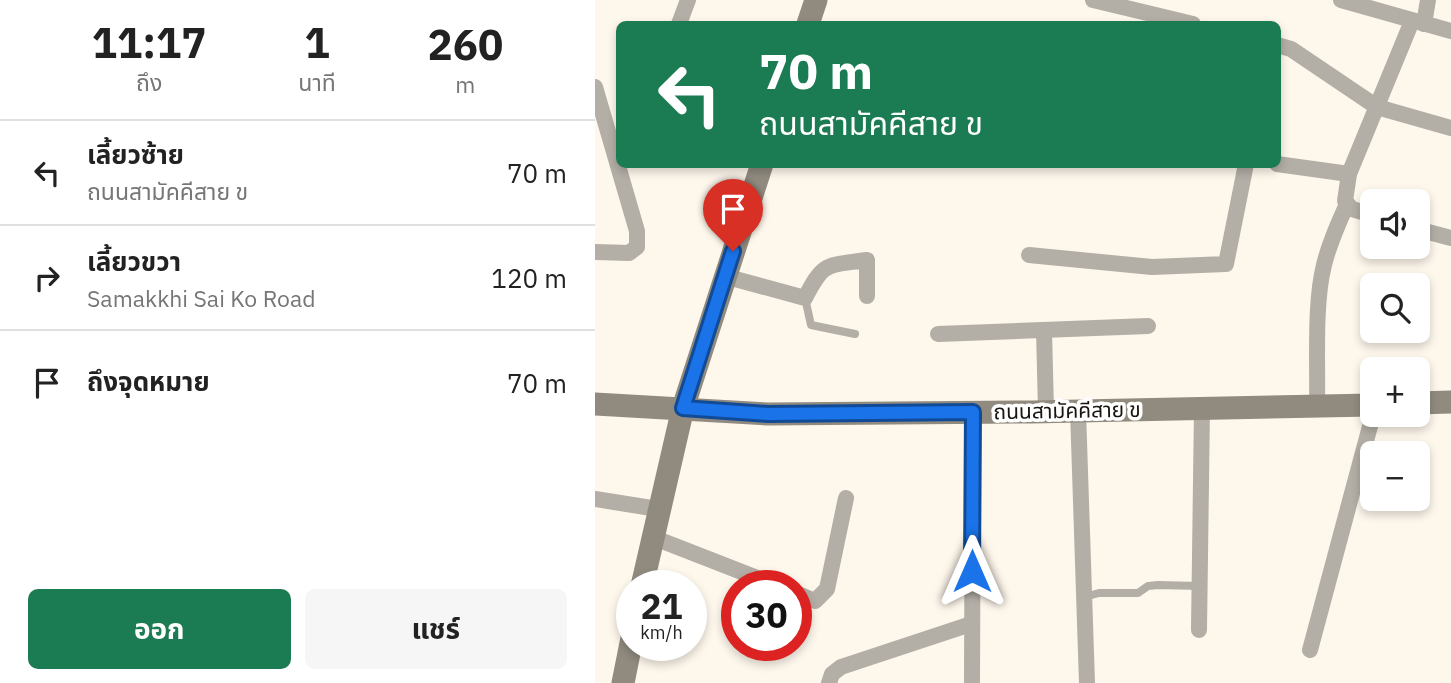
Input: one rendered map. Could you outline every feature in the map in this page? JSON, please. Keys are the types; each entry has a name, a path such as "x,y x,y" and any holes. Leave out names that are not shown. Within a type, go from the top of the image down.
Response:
{"main road":[{"path":"809,21 816,0"},
{"path":"645,570 683,408 761,168"},
{"path":"1430,403 1451,402"},
{"name":"ถนนสามัคคีสาย ข","path":"595,404 768,414 1360,405"},
{"path":"623,683 627,661"}],"street":[{"path":"680,21 688,0"},
{"path":"1093,0 1180,21"},
{"path":"1341,0 1451,31"},
{"path":"1360,211 1347,204 1345,197 1349,174 1377,107 1428,0"},
{"path":"1281,46 1291,49 1377,107 1451,128"},
{"path":"595,86 600,122 616,164"},
{"path":"1281,165 1349,174"},
{"path":"595,252 629,253 637,247 632,207 617,168"},
{"path":"1029,255 1152,267 1226,264 1245,168"},
{"path":"1317,405 1319,302 1323,267 1347,204"},
{"path":"1430,232 1451,238"},
{"path":"725,276 805,298 817,274 828,266 867,261 867,296"},
{"path":"938,334 1148,326"},
{"path":"1044,330 1046,411"},
{"path":"1199,629 1202,408"},
{"path":"1078,411 1087,683"},
{"path":"972,683 973,412"},
{"path":"1310,650 1370,427"},
{"path":"812,600 815,601 827,589 846,498"},
{"path":"595,499 658,509"},
{"path":"652,537 737,570"},
{"path":"829,683 832,674 841,667 971,624"}],"lane":[{"path":"805,298 811,325 855,334"},
{"path":"1084,597 1098,593 1137,593 1148,586 1158,585 1200,586"}],"route":[{"path":"733,251 683,408 768,414 973,412 972,571"}]}
